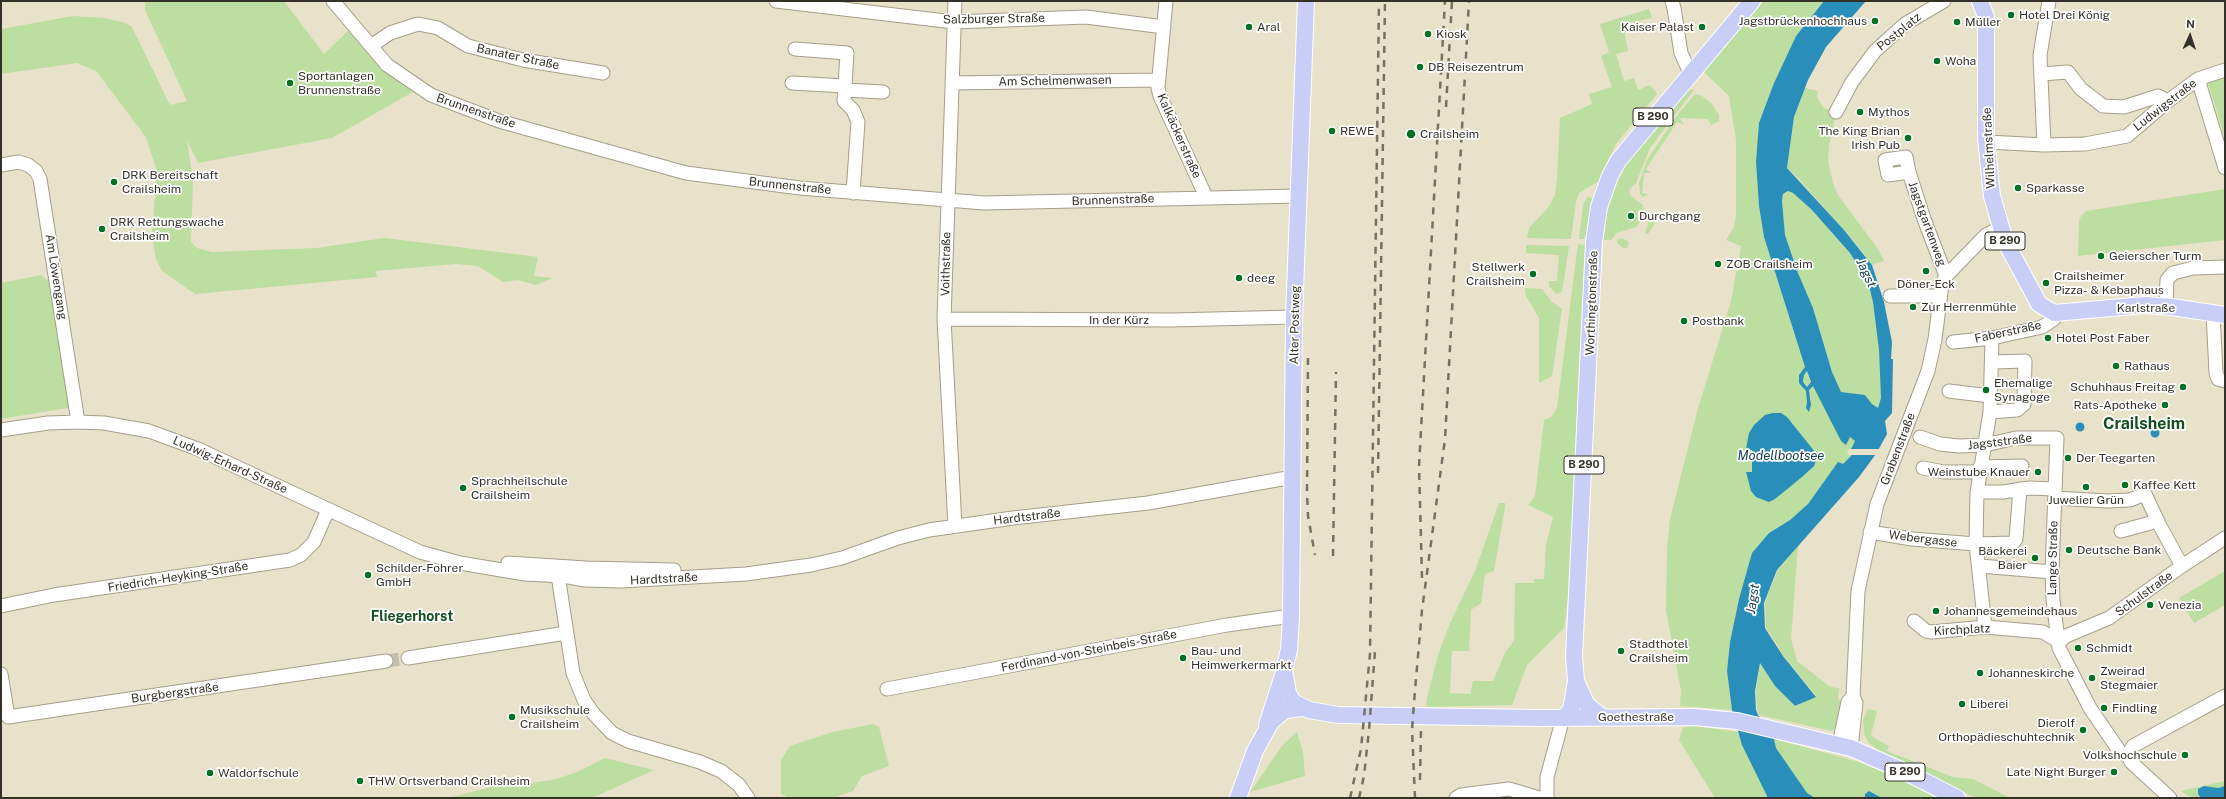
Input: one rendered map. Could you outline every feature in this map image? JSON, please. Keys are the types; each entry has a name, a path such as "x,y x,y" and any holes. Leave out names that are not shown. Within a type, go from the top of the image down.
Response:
{"main road":[{"name":"Alter Postweg","path":"1302,708 1293,702 1288,693 1284,670 1289,650 1291,616 1294,317 1306,1"},
{"name":"Worthingtonstraße","path":"1563,718 1572,705 1576,681 1574,656 1594,242 1600,207 1610,176 1618,161 1690,73 1752,1"},
{"name":"Wilhelmstraße","path":"1980,1 1986,17 1986,142 1992,196 2000,228 2039,304 2060,313"},
{"name":"Karlstraße","path":"2060,313 2127,306 2166,306 2219,314"},
{"name":"Alter Postweg","path":"1289,650 1292,673 1302,708"},
{"name":"Worthingtonstraße","path":"1563,718 1562,702 1569,668 1574,656"},
{"path":"1264,734 1284,670"},
{"name":"Worthingtonstraße","path":"1576,681 1587,705 1601,716"},
{"path":"1239,798 1248,767 1271,722 1285,710 1290,708 1302,708"},
{"path":"1239,798 1267,744 1277,730 1302,708"},
{"name":"Goethestraße","path":"1302,708 1320,714 1338,715 1563,718 1601,716 1694,717 1737,721 1812,737 1845,746 1908,773 1957,798"}],"street":[{"name":"Brunnenstraße","path":"333,1 387,65 431,95 499,121 686,173 723,179 853,193 984,203 1299,196"},
{"name":"Salzburger Straße","path":"776,1 954,22 1086,17 1164,27"},
{"name":"Voithstraße","path":"955,1 944,319 955,526"},
{"name":"Kalkäckerstraße","path":"1166,1 1158,80 1160,96 1206,198"},
{"path":"1672,1 1681,53 1690,73"},
{"name":"Postplatz","path":"1836,112 1860,70 1875,51 1905,24 1944,1"},
{"path":"2044,145 2040,55 2049,1"},
{"name":"Banater Straße","path":"371,46 390,33 418,24 438,28 468,46 538,63 603,73"},
{"path":"795,49 847,53 844,101 853,110 858,122 853,193"},
{"name":"Ludwigstraße","path":"1986,142 2044,145 2085,144 2127,136 2168,101 2198,79 2225,70"},
{"path":"2041,74 2068,72 2080,89 2103,106 2124,106 2158,96 2168,101"},
{"path":"2198,79 2225,168"},
{"name":"Am Schelmenwasen","path":"952,83 1158,80"},
{"path":"792,83 883,92"},
{"name":"Am Löwengang","path":"1,165 19,162 28,165 36,171 40,179 78,422"},
{"name":"Jagstgartenweg","path":"1909,172 1934,247 1946,276"},
{"name":"Grabenstraße","path":"1845,746 1856,703 1853,696 1858,591 1877,504 1928,372 1935,339 1940,296 1946,276 1986,236 2000,228"},
{"path":"2166,306 2167,280 2173,273 2193,268 2225,267"},
{"path":"1890,296 1940,296"},
{"name":"Faberstraße","path":"1953,342 1992,338 2042,328 2060,313"},
{"path":"2219,314 2216,372 2218,379 2225,381"},
{"name":"In der Kürz","path":"944,319 1172,320 1294,317"},
{"path":"1985,627 1980,566 1976,544 1977,492 1979,470 1985,445 1990,412 1993,362 1992,338"},
{"path":"1990,412 2017,410 2024,404 2026,361 1993,362"},
{"path":"1950,391 1990,396"},
{"name":"Ludwig-Erhard-Straße","path":"1,430 48,423 78,422 126,426 176,440 359,524 422,544 479,559 559,573"},
{"name":"Jagststraße","path":"1920,437 1959,446 1985,445 2016,438 2057,438"},
{"name":"Lange Straße","path":"2057,438 2052,572 2053,600 2059,642 2058,648 2090,708 2120,752 2128,755 2131,762 2158,785 2170,798"},
{"path":"1923,468 1944,472 2022,466"},
{"name":"Hardtstraße","path":"559,573 585,580 621,581 746,574 811,565 842,558 898,538 955,526 1148,503 1292,477"},
{"path":"1977,492 2020,489 2114,500 2130,500 2146,494 2158,521 2182,566"},
{"name":"Webergasse","path":"1870,532 1912,539 1976,544 2010,544 2015,542 2020,489"},
{"name":"Friedrich-Heyking-Straße","path":"1,606 54,595 290,560 301,555 314,542 328,510"},
{"path":"2121,531 2158,521"},
{"name":"Schulstraße","path":"2059,642 2066,636 2109,618 2182,566 2225,538"},
{"path":"1980,566 2052,572"},
{"name":"Hardtstraße","path":"559,573 702,570 764,571"},
{"path":"559,573 560,594 570,660 578,686 593,713 616,735 642,746 711,766 730,777 748,798"},
{"name":"Ferdinand-von-Steinbeis-Straße","path":"886,689 1227,625 1291,616"},
{"name":"Kirchplatz","path":"1914,621 1926,631 1932,632 1985,627 2043,632 2059,642"},
{"path":"408,658 566,633"},
{"name":"Burgbergstraße","path":"1,674 8,717 386,661"},
{"path":"2128,755 2133,746 2225,696"},
{"path":"1547,798 1547,777 1563,718"},
{"name":"Lange Straße","path":"2158,785 2178,798"},
{"path":"1456,798 1461,795 1510,789 1539,798"}],"green space":[{"name":"Sportanlagen Brunnenstraße","path":"145,1 284,1 324,54 350,29 363,48 389,75 413,92 332,138 198,163 170,105 187,101 145,10"},
{"path":"1764,1 1824,1 1796,36 1774,83 1760,123 1756,162 1759,206 1764,237 1805,367 1799,383 1806,391 1807,402 1811,399 1809,390 1813,385 1841,441 1850,437 1856,441 1849,453 1852,455 1843,465 1838,463 1808,504 1790,520 1769,533 1739,599 1730,642 1727,671 1732,710 1680,706 1681,691 1666,610 1667,548 1670,519 1697,412 1731,301 1741,246 1726,240 1733,229 1736,216 1736,140 1729,96 1704,72"},
{"path":"1649,9 1652,18 1623,24 1628,51 1616,54 1624,81 1634,78 1638,90 1650,85 1657,94 1616,144 1599,181 1579,193 1576,201 1571,239 1527,238 1529,228 1548,208 1555,195 1560,118 1592,104 1589,94 1612,87 1601,56 1609,52 1600,24"},
{"path":"73,16 105,18 126,23 132,27 187,140 193,181 191,242 197,248 212,252 316,248 385,238 538,257 534,276 553,278 536,285 518,280 503,282 478,266 456,264 376,271 377,277 195,294 162,271 156,260 152,234 157,171 146,137 96,71 77,63 1,74 1,29"},
{"path":"2225,78 2225,139 2208,82"},
{"path":"1805,88 1818,91 1817,97 1823,107 1836,113 1829,146 1828,162 1833,183 1838,195 1878,249 1884,261 1872,265 1863,252 1799,179 1787,168 1794,117"},
{"path":"1688,89 1694,90 1650,148 1636,183 1629,190 1630,195 1643,205 1644,212 1642,220 1636,227 1617,233 1611,240 1602,240 1609,198 1625,164"},
{"path":"1695,94 1702,96 1712,104 1719,115 1719,121 1711,125 1708,119 1680,118 1684,125 1677,122 1646,169 1651,173 1644,173 1642,193 1649,194 1643,197 1640,194 1639,183 1647,160 1675,118"},
{"path":"2225,189 2225,240 2078,256 2079,222 2081,216 2086,211"},
{"path":"1788,191 1793,193 1811,209 1850,253 1868,282 1873,302 1879,350 1881,398 1878,408 1872,404 1865,395 1840,392 1832,372 1813,308 1798,273 1785,235 1782,201 1783,194"},
{"path":"1587,197 1592,198 1593,202 1585,239 1579,239 1583,206"},
{"path":"1653,215 1659,217 1648,234 1645,233 1650,218"},
{"path":"1622,238 1629,242 1627,248 1623,248 1617,243 1617,240"},
{"path":"1578,244 1585,245 1576,539 1564,628 1527,665 1512,705 1426,707 1437,658 1450,623 1475,571 1499,503 1505,503 1505,508 1494,571 1485,574 1481,603 1471,610 1469,651 1452,651 1450,693 1470,694 1473,681 1493,681 1505,653 1514,640 1515,583 1534,583 1534,579 1544,579 1546,545 1553,517 1528,505 1535,496 1544,420 1551,417 1557,408"},
{"path":"1526,245 1569,246 1562,292 1556,294 1549,286 1549,281 1557,281 1559,255 1526,253"},
{"path":"41,275 49,281 71,401 68,408 1,419 1,283"},
{"path":"1525,288 1542,289 1551,301 1562,309 1552,376 1539,383 1539,318 1526,296"},
{"path":"1807,371 1811,382 1807,387 1803,382 1804,375"},
{"path":"1798,546 1791,639 1797,661 1829,686 1843,690 1839,690 1838,699 1843,701 1839,724 1832,731 1759,715 1757,709 1756,691 1760,663 1775,686 1795,707 1816,696 1783,655 1766,627 1765,602 1778,570"},
{"path":"2225,571 2225,605 2194,623 2179,598"},
{"path":"1868,709 1877,711 1871,735 1889,746 1887,751 1953,777 1973,779 2010,798 1976,798 1877,750 1868,742 1864,734 1863,720"},
{"path":"873,724 879,727 889,766 862,776 853,791 833,798 789,798 781,794 781,760 790,746 833,732"},
{"path":"1694,726 1738,732 1768,798 1715,798 1679,740 1683,727"},
{"path":"1297,732 1303,752 1305,776 1250,792 1282,746"},
{"path":"1774,739 1859,762 1897,778 1936,798 1882,798 1869,791 1865,794 1865,798 1815,798 1807,794 1776,748"},
{"path":"605,758 654,770 592,798 447,798 491,787 508,787 556,779 577,772"},
{"path":"2225,781 2225,798 2192,798 2181,791"}],"water":[{"name":"Jagst","path":"1824,1 1866,1 1826,47 1808,80 1794,117 1787,168 1844,230 1872,265 1884,302 1892,342 1892,413 1885,421 1887,434 1876,454 1859,477 1777,570 1764,603 1765,628 1783,656 1816,697 1795,706 1775,686 1760,663 1755,691 1756,710 1765,731 1774,739 1776,748 1807,793 1815,798 1768,798 1742,745 1732,710 1727,671 1730,642 1739,599 1752,553 1769,533 1790,520 1808,504 1838,462 1843,464 1852,455 1849,453 1855,441 1850,437 1846,445 1841,441 1813,386 1809,390 1811,405 1809,412 1806,408 1806,391 1799,383 1799,375 1805,367 1764,237 1759,206 1756,162 1759,123 1774,83 1796,36","holes":["1788,191 1793,193 1811,209 1850,253 1868,282 1873,302 1879,350 1881,398 1878,408 1872,404 1865,395 1841,392 1832,372 1813,308 1798,273 1785,235 1782,201 1783,194","1807,371 1811,382 1807,387 1803,382 1804,375"]},
{"name":"Modellbootsee","path":"1781,413 1787,417 1815,452 1817,458 1814,466 1802,477 1775,499 1769,502 1756,497 1751,491 1746,472 1752,472 1752,450 1746,449 1749,433 1754,425 1765,415"},
{"path":"2080,422 2085,427 2080,432 2075,427"},
{"path":"2155,428 2160,433 2155,438 2150,433"},
{"path":"2204,786 2218,788 2225,786 2225,798 2201,798 2198,794 2198,789"},
{"path":"1869,791 1882,798 1865,798 1865,794"}],"pier":[{"path":"1849,449 1881,449 1877,455 1849,455 1847,453"}],"tunnel":[{"path":"386,661 408,658"}],"railway":[{"path":"1350,798 1361,749 1370,654 1379,1"},
{"path":"1378,473 1385,1"},
{"path":"1422,578 1419,466 1445,1"},
{"path":"1446,107 1452,1"},
{"path":"1415,798 1412,730 1422,610 1445,439 1469,1"},
{"path":"1308,358 1307,493 1308,516 1315,555"},
{"path":"1333,556 1336,372"},
{"path":"1359,798 1364,776 1375,651"},
{"path":"1420,780 1421,729"}],"place":[{"name":"Hotel Drei König","path":"2011,15"},
{"name":"Jagstbrückenhochhaus","path":"1875,21"},
{"name":"Müller","path":"1957,22"},
{"name":"Aral","path":"1249,27"},
{"name":"Kaiser Palast","path":"1702,27"},
{"name":"Kiosk","path":"1428,34"},
{"name":"Woha","path":"1937,61"},
{"name":"DB Reisezentrum","path":"1420,67"},
{"name":"Sportanlagen Brunnenstraße","path":"290,83"},
{"name":"Mythos","path":"1860,112"},
{"name":"REWE","path":"1332,131"},
{"name":"Crailsheim","path":"1411,134"},
{"name":"The King Brian Irish Pub","path":"1908,138"},
{"name":"DRK Bereitschaft Crailsheim","path":"114,182"},
{"name":"Sparkasse","path":"2018,188"},
{"name":"Durchgang","path":"1631,216"},
{"name":"DRK Rettungswache Crailsheim","path":"102,229"},
{"name":"Geierscher Turm","path":"2101,256"},
{"name":"ZOB Crailsheim","path":"1718,264"},
{"name":"Döner-Eck","path":"1926,271"},
{"name":"Stellwerk Crailsheim","path":"1533,274"},
{"name":"deeg","path":"1239,278"},
{"name":"Crailsheimer Pizza- & Kebaphaus","path":"2046,283"},
{"name":"Zur Herrenmühle","path":"1913,307"},
{"name":"Postbank","path":"1684,321"},
{"name":"Hotel Post Faber","path":"2048,338"},
{"name":"Rathaus","path":"2116,366"},
{"name":"Schuhhaus Freitag","path":"2183,387"},
{"name":"Ehemalige Synagoge","path":"1986,390"},
{"name":"Rats-Apotheke","path":"2165,405"},
{"name":"Der Teegarten","path":"2068,458"},
{"name":"Weinstube Knauer","path":"2038,472"},
{"name":"Kaffee Kett","path":"2125,485"},
{"name":"Juwelier Grün","path":"2086,487"},
{"name":"Sprachheilschule Crailsheim","path":"463,488"},
{"name":"Deutsche Bank","path":"2069,550"},
{"name":"Bäckerei Baier","path":"2035,558"},
{"name":"Schilder-Fohrer GmbH","path":"368,575"},
{"name":"Venezia","path":"2150,605"},
{"name":"Johannesgemeindehaus","path":"1936,611"},
{"name":"Schmidt","path":"2078,648"},
{"name":"Stadthotel Crailsheim","path":"1621,651"},
{"name":"Bau- und Heimwerkermarkt","path":"1183,658"},
{"name":"Johanneskirche","path":"1980,673"},
{"name":"Zweirad Stegmaier","path":"2092,678"},
{"name":"Liberei","path":"1962,704"},
{"name":"Findling","path":"2104,708"},
{"name":"Musikschule Crailsheim","path":"512,717"},
{"name":"Dierolf Orthopädieschuhtechnik","path":"2083,730"},
{"name":"Volkshochschule","path":"2185,755"},
{"name":"Late Night Burger","path":"2114,772"},
{"name":"Waldorfschule","path":"210,773"},
{"name":"THW Ortsverband Crailsheim","path":"360,781"}],"district":[{"name":"Crailsheim","path":"2144,424"},
{"name":"Fliegerhorst","path":"412,617"}]}
